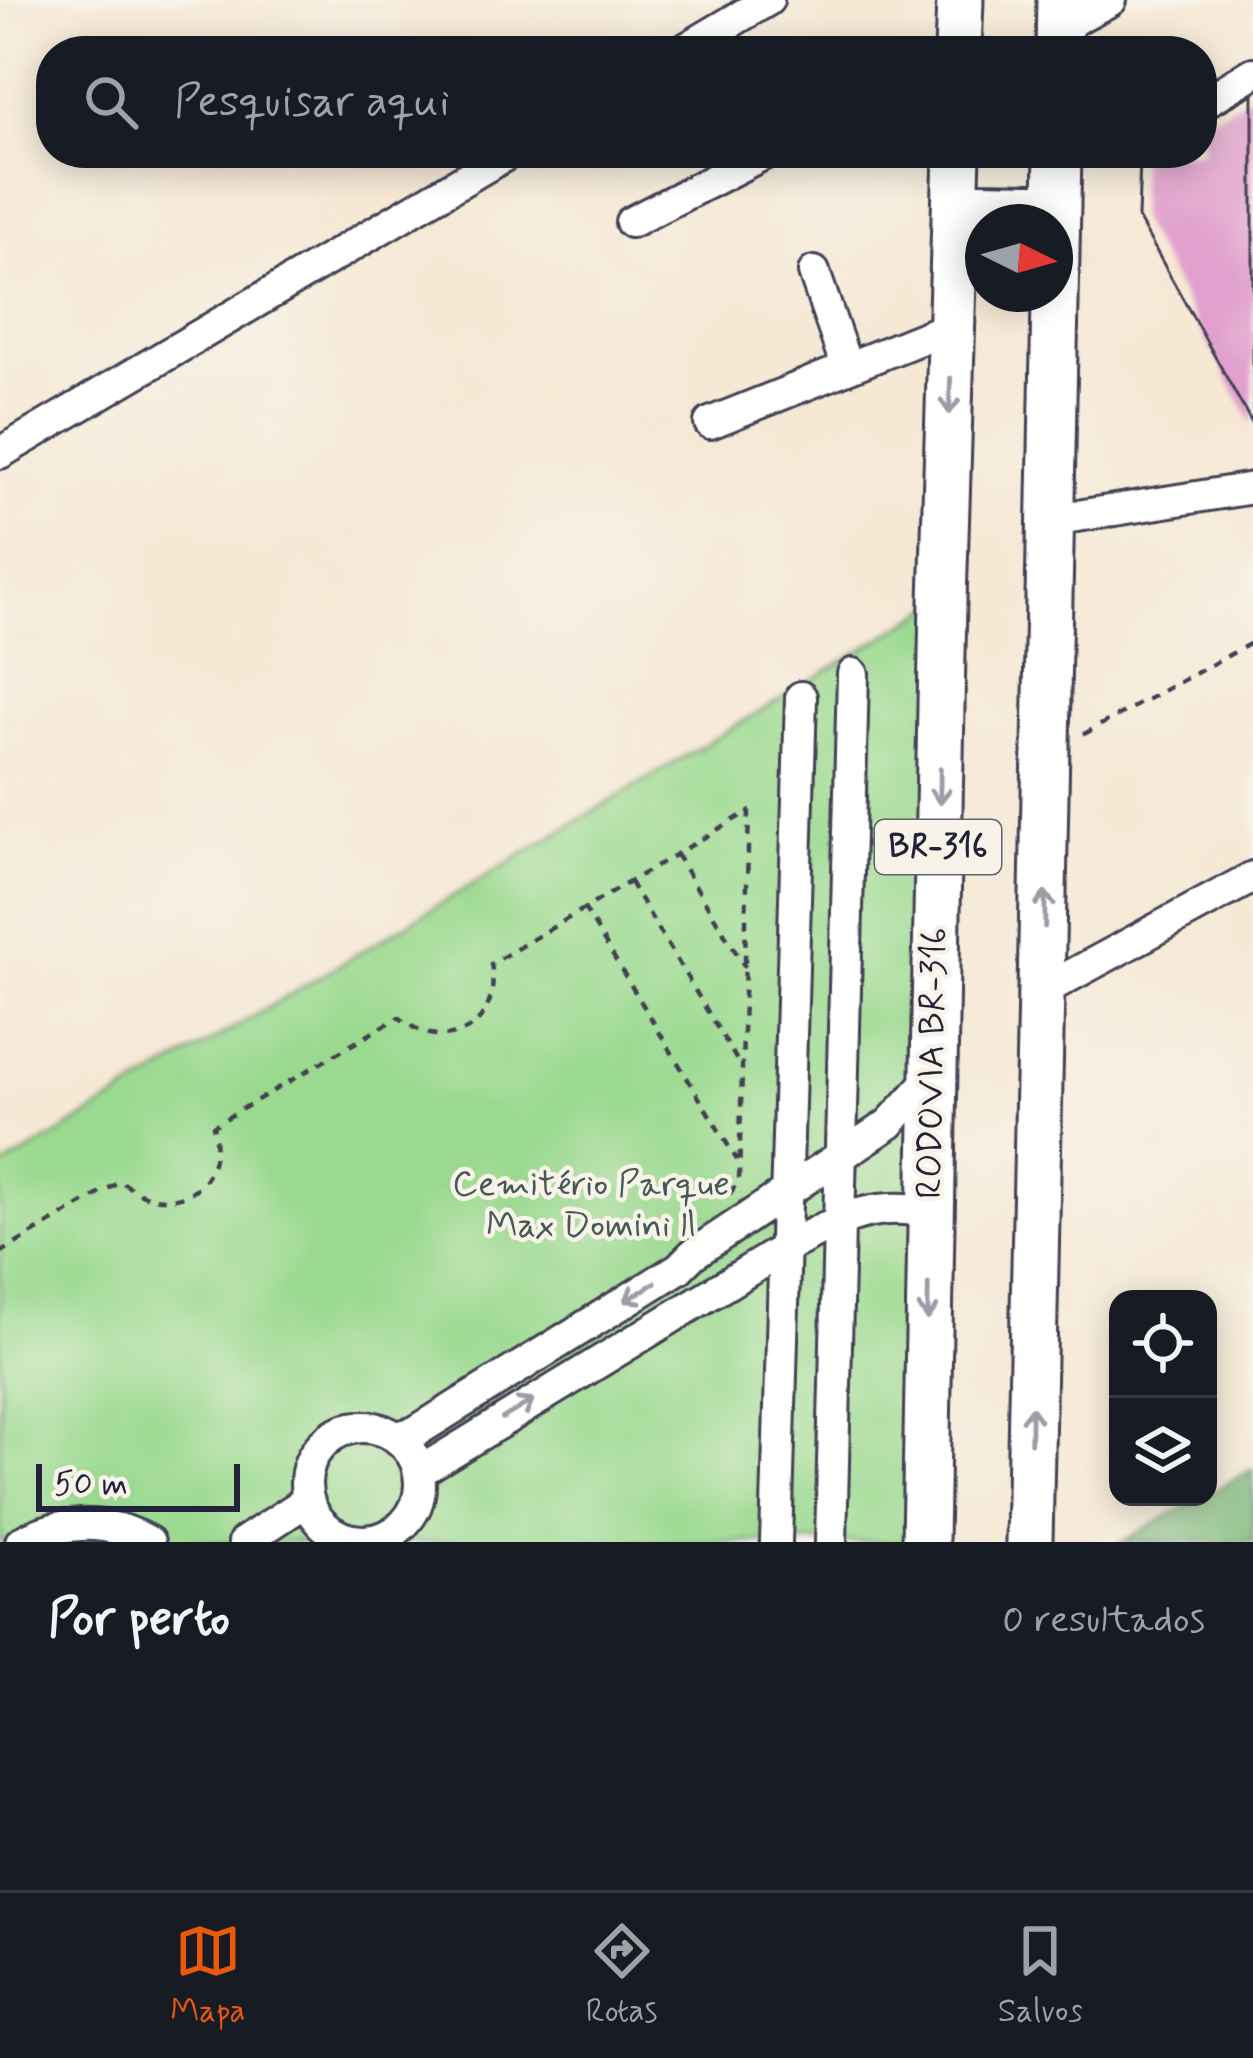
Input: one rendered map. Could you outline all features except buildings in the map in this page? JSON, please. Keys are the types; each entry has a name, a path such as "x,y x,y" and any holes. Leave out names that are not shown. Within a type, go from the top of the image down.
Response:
{"highway":[{"path":"959,36 960,0"},
{"name":"RODOVIA BR-316","path":"925,1542 929,1212 957,168"},
{"name":"BR-316","path":"1058,168 1058,204"},
{"path":"956,205 965,205"},
{"name":"BR-316","path":"1029,1542 1056,312"}],"street":[{"path":"707,36 768,0"},
{"path":"1060,26 1111,0"},
{"path":"1217,95 1253,73"},
{"path":"0,453 484,168"},
{"path":"631,222 737,168"},
{"path":"814,272 847,368"},
{"path":"710,423 952,326"},
{"path":"1052,520 1253,488"},
{"path":"801,697 777,1532 831,1535 853,674"},
{"path":"795,866 848,868"},
{"path":"1044,990 1253,877"},
{"path":"397,1436 415,1432 679,1268 839,1154 890,1124 934,1075"},
{"path":"419,1472 840,1219 871,1209 929,1212"},
{"path":"244,1542 310,1523 342,1537 382,1538 400,1528 420,1492 412,1452 397,1436 376,1427 352,1427 330,1436 314,1454 306,1476 310,1523"},
{"path":"21,1542 60,1526 97,1524 133,1532 149,1542"}],"path":[{"path":"1048,754 1253,642"},
{"path":"0,1253 121,1181 137,1195 157,1201 197,1189 215,1160 213,1126 399,1017 415,1031 436,1037 457,1034 476,1024 493,996 491,964 749,811 740,1164 739,1180 728,1196"},
{"path":"676,854 745,967"},
{"path":"630,882 742,1070"},
{"path":"584,908 740,1164"}],"green space":[{"name":"Cemitério Parque Max Domini ll","path":"943,601 925,1542 0,1542 0,1169"},
{"path":"1253,1469 1253,1542 1122,1542 1187,1506 1217,1506 1217,1489"}]}
